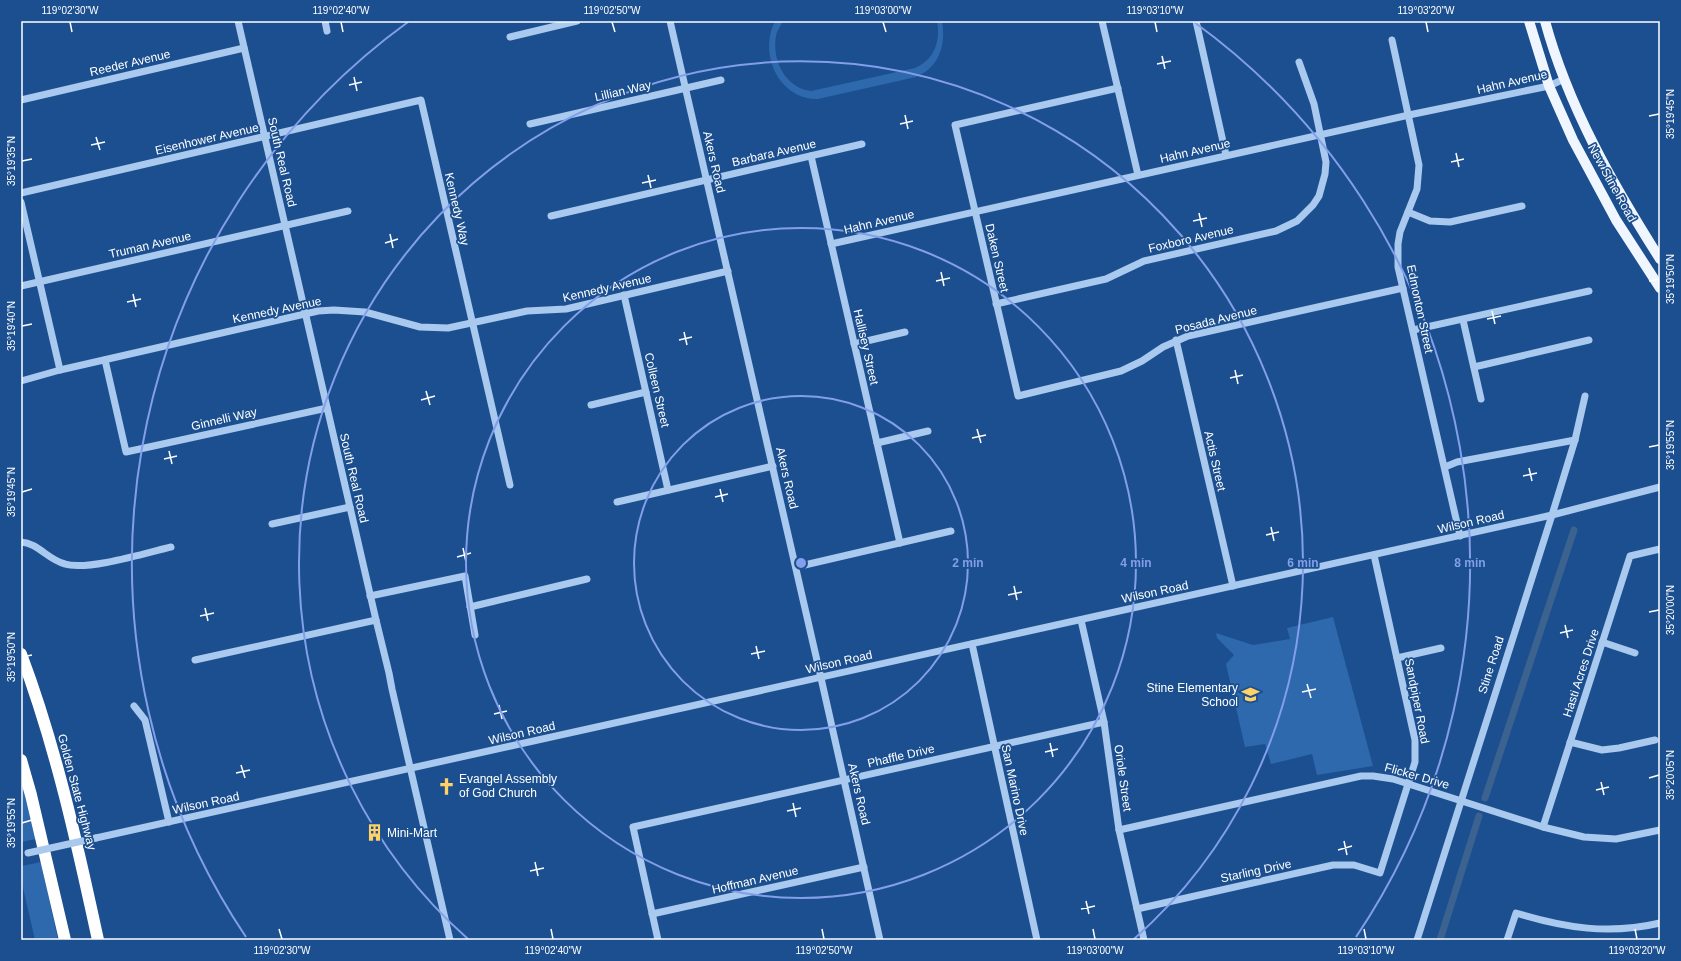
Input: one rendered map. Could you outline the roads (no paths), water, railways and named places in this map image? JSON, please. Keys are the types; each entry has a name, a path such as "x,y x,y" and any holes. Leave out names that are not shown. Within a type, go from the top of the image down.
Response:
{"highway":[{"name":"Golden State Highway","path":"21,654 42,714 67,800 98,940"},
{"path":"21,760 31,795 64,940"}],"main road":[{"path":"1529,21 1549,86"},
{"path":"1545,21 1564,79"},
{"name":"New Stine Road","path":"1564,79 1604,165 1633,218 1660,259"},
{"name":"New Stine Road","path":"1549,86 1573,140 1601,194 1660,288"}],"street":[{"name":"South Real Road","path":"238,21 370,596 390,673 410,769 450,940"},
{"path":"325,21 327,31"},
{"path":"510,37 577,21"},
{"name":"Akers Road","path":"670,21 822,678 880,940"},
{"path":"1102,21 1138,175"},
{"path":"1196,21 1226,155"},
{"name":"Edmonton Street","path":"1392,40 1419,165 1417,189 1400,232 1398,244 1398,267 1460,536"},
{"name":"Reeder Avenue","path":"21,100 244,48"},
{"name":"Foxboro Avenue","path":"996,304 1106,279 1144,261 1276,231 1288,226 1305,214 1313,205 1323,184 1326,162 1314,104 1299,62"},
{"name":"Hahn Avenue","path":"831,244 1321,134 1549,86 1564,79"},
{"name":"Lillian Way","path":"530,124 721,80"},
{"name":"Daken Street","path":"1018,396 955,125 1118,88"},
{"name":"Eisenhower Avenue","path":"21,193 421,100"},
{"name":"Kennedy Way","path":"421,100 510,485"},
{"name":"Barbara Avenue","path":"551,216 862,144"},
{"name":"Hallisey Street","path":"810,156 900,543"},
{"path":"21,202 60,370"},
{"path":"1408,212 1430,221 1450,222 1522,206"},
{"name":"Truman Avenue","path":"21,286 348,211"},
{"name":"Kennedy Avenue","path":"21,381 60,370 305,314 334,310 349,310 380,316 410,326 435,329 472,323 527,311 566,309 728,271"},
{"name":"Posada Avenue","path":"1018,396 1120,371 1142,362 1176,340 1196,334 1403,288"},
{"path":"1413,330 1589,291"},
{"name":"Colleen Street","path":"624,295 668,490"},
{"path":"1463,320 1481,399"},
{"path":"854,344 905,332"},
{"name":"Actis Street","path":"1176,340 1233,586"},
{"path":"1474,367 1589,340"},
{"name":"Ginnelli Way","path":"105,360 126,452 327,408"},
{"path":"592,405 646,392"},
{"name":"Stine Road","path":"1417,940 1552,515 1574,440 1584,396"},
{"path":"877,443 928,431"},
{"path":"1445,467 1457,462 1574,440"},
{"path":"617,502 773,466"},
{"name":"Wilson Road","path":"25,854 1460,536 1552,515 1660,487"},
{"path":"272,524 350,507"},
{"path":"796,567 952,531"},
{"path":"21,542 33,545 56,561 75,566 89,565 171,547"},
{"name":"Hasti Acres Drive","path":"1543,827 1630,556 1660,549"},
{"name":"Sandpiper Road","path":"1374,555 1415,740 1415,762 1380,873"},
{"path":"370,596 465,576 475,635"},
{"path":"470,607 586,579"},
{"path":"195,660 376,620"},
{"name":"Oriole Street","path":"1081,620 1104,722 1119,830 1144,940"},
{"path":"1602,642 1635,653"},
{"name":"San Marino Drive","path":"972,644 1037,940"},
{"path":"1397,658 1441,648"},
{"path":"134,706 145,720 169,822"},
{"name":"Phaffle Drive","path":"652,914 633,827 1104,722"},
{"path":"1570,742 1602,750 1620,748 1655,740"},
{"name":"Flicker Drive","path":"1119,830 1361,776 1386,777 1568,834 1600,839 1632,837 1660,830"},
{"name":"Starling Drive","path":"1137,908 1332,865 1354,865 1380,873"},
{"name":"Hoffman Avenue","path":"652,914 864,867"},
{"path":"652,914 658,940"},
{"path":"1507,940 1516,914 1547,923 1588,929 1630,928 1660,923"}],"waterway":[{"path":"1485,798 1574,530"},
{"path":"1440,940 1479,816"}],"place":[{"name":"Stine Elementary School","path":"1251,695"},
{"name":"Evangel Assembly of God Church","path":"446,786"},
{"name":"Mini-Mart","path":"374,833"}]}
